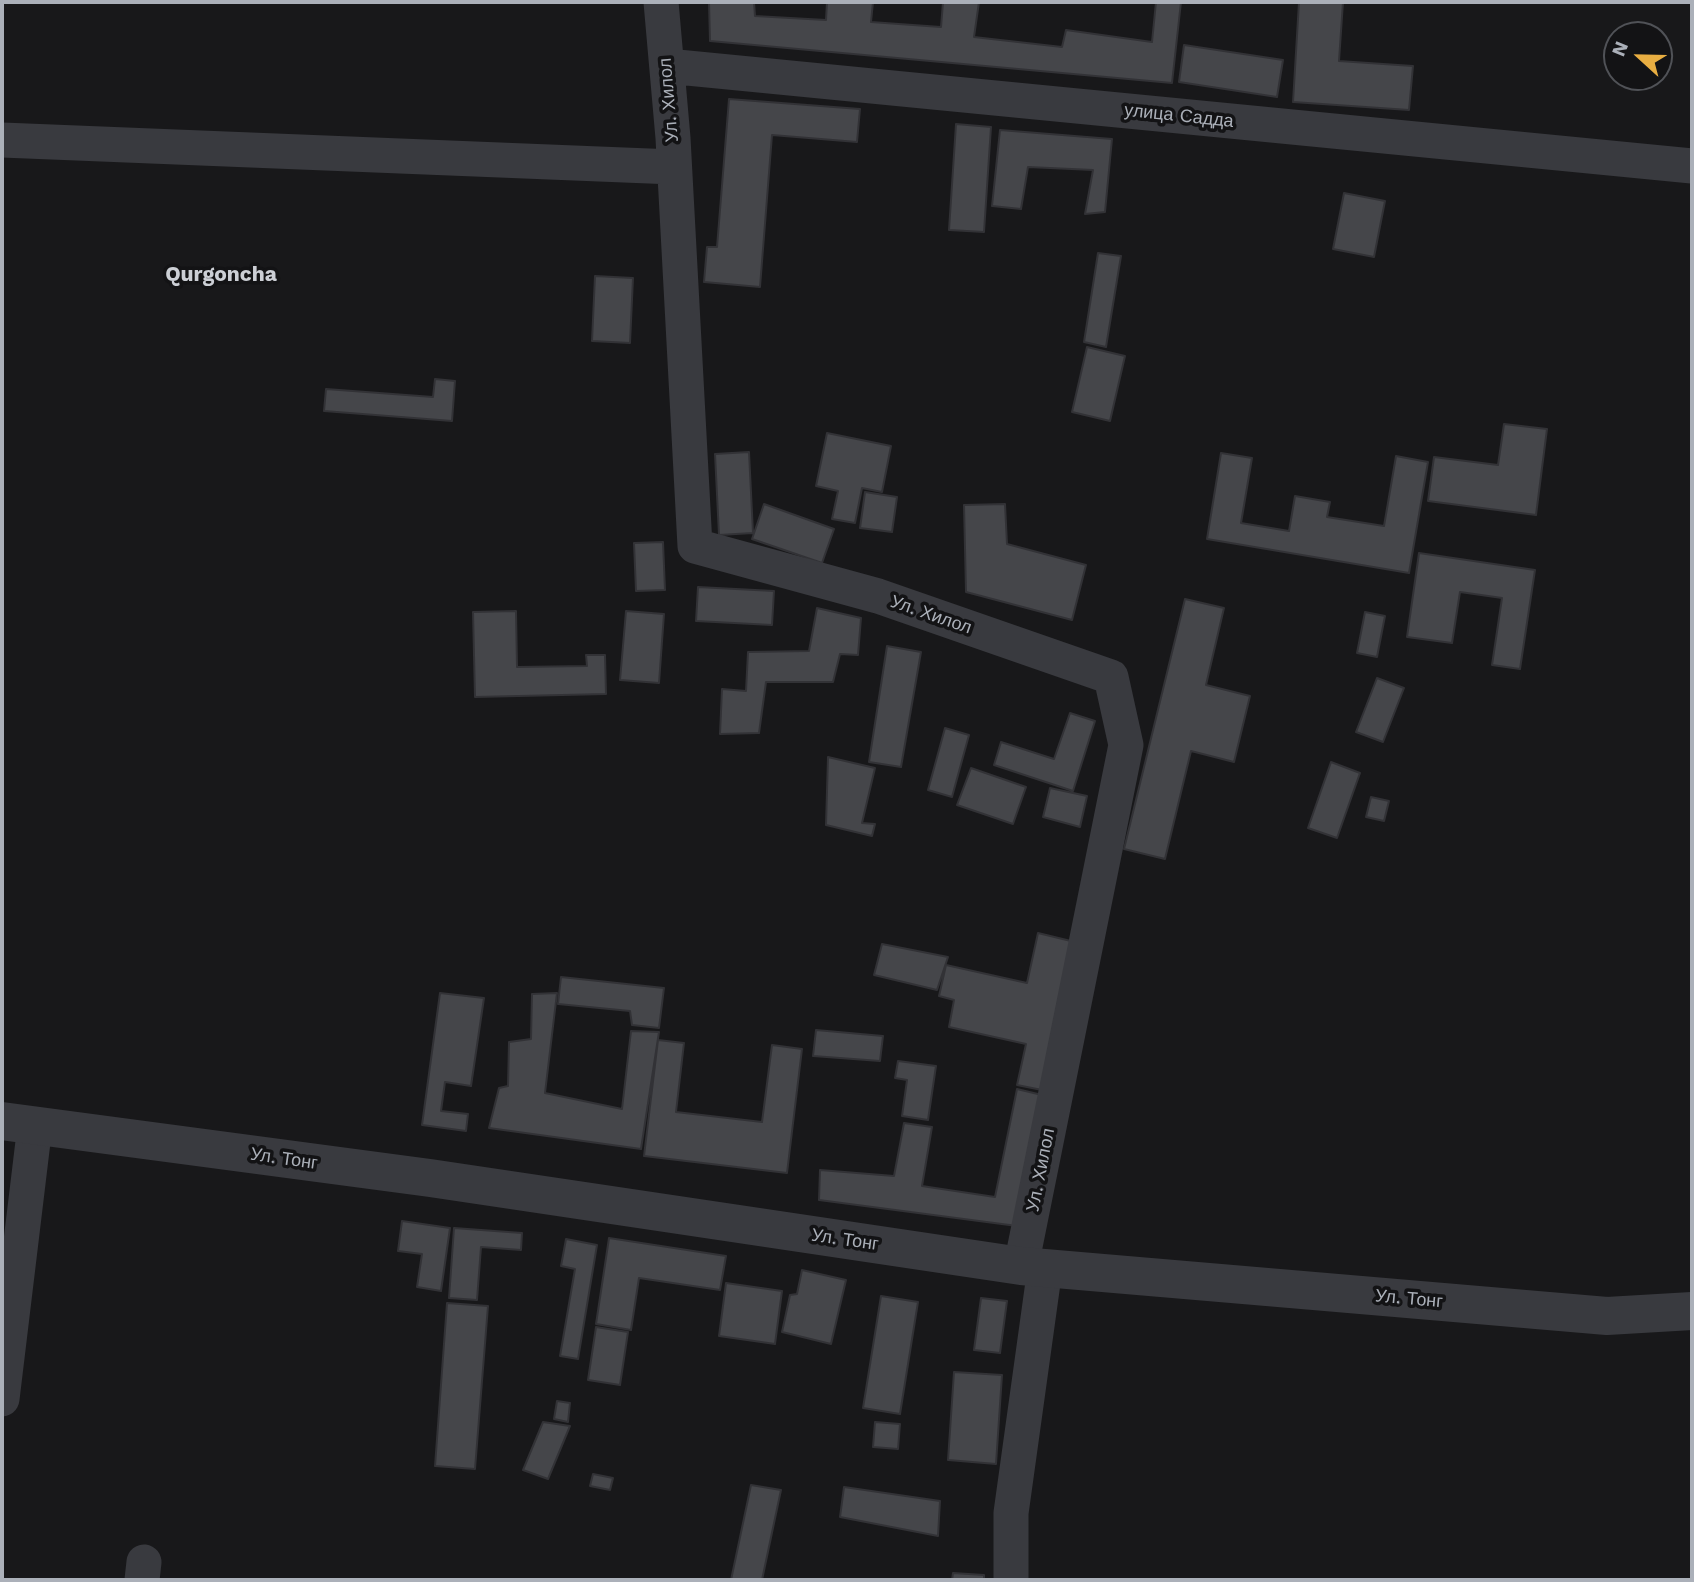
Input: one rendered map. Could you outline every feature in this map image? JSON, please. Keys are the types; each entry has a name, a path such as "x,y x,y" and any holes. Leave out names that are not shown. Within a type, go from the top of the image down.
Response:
{"street":[{"name":"Ул. Хилол","path":"661,2 674,167 695,545 878,596 1111,677 1126,746 1033,1267"},
{"name":"улица Садда","path":"667,66 1692,166"},
{"path":"2,140 674,167"},
{"path":"2,1399 18,1123"},
{"name":"Ул. Тонг","path":"18,1123 430,1178 1033,1267 1607,1316 1692,1311"},
{"path":"1011,1580 1012,1513 1033,1267"}],"building":[{"path":"709,2 754,2 755,16 826,20 827,2 873,2 871,22 941,27 943,2 979,2 974,37 1062,47 1066,30 1152,42 1156,2 1181,2 1172,83 710,41"},
{"path":"1299,2 1343,2 1339,61 1413,66 1409,110 1293,102"},
{"path":"1184,45 1283,60 1277,97 1179,82"},
{"path":"729,99 860,109 857,142 772,135 760,287 704,282 707,247 717,247"},
{"path":"956,124 991,127 984,232 949,230"},
{"path":"1000,130 1112,139 1105,212 1085,214 1093,170 1028,167 1021,209 992,206"},
{"path":"1344,193 1385,201 1374,257 1333,249"},
{"path":"1098,253 1121,256 1106,347 1084,342"},
{"path":"595,276 633,278 630,343 592,341"},
{"path":"1087,347 1125,356 1110,421 1072,412"},
{"path":"435,379 455,381 452,421 324,411 326,389 433,397"},
{"path":"1504,424 1547,429 1536,515 1428,501 1434,457 1498,465"},
{"path":"827,433 891,446 882,492 862,488 855,523 832,519 838,491 816,486"},
{"path":"749,452 753,533 719,535 715,454"},
{"path":"1221,453 1252,458 1241,523 1289,531 1295,496 1330,502 1327,517 1384,526 1396,456 1428,462 1409,573 1207,539"},
{"path":"865,492 897,497 892,532 860,528"},
{"path":"764,504 834,529 822,563 752,539"},
{"path":"1005,504 1007,544 1086,565 1072,620 966,592 964,505"},
{"path":"663,542 665,590 636,591 634,543"},
{"path":"1419,553 1535,570 1520,669 1492,665 1502,598 1460,592 1452,643 1407,637"},
{"path":"698,587 774,591 772,625 696,621"},
{"path":"1185,599 1224,608 1206,685 1250,696 1234,762 1191,751 1165,859 1124,849"},
{"path":"817,608 861,618 858,655 840,654 833,682 766,682 759,733 720,734 722,689 746,691 748,652 809,651"},
{"path":"516,611 517,667 587,666 586,655 605,655 606,694 475,697 473,612"},
{"path":"626,611 664,614 659,683 620,680"},
{"path":"1365,612 1385,616 1377,657 1357,653"},
{"path":"887,646 921,652 901,767 869,762"},
{"path":"1377,678 1404,688 1383,742 1356,732"},
{"path":"1070,713 1095,721 1073,791 994,765 1001,742 1054,759"},
{"path":"945,728 969,735 952,797 928,790"},
{"path":"828,757 875,768 862,823 875,824 872,836 826,825"},
{"path":"1331,762 1360,773 1337,838 1308,828"},
{"path":"971,768 1026,787 1013,824 957,805"},
{"path":"1050,788 1087,796 1080,827 1043,817"},
{"path":"1371,797 1389,801 1384,821 1366,817"},
{"path":"1038,933 1075,942 1042,1090 1017,1085 1026,1044 949,1027 954,1000 939,996 946,965 1027,983"},
{"path":"882,944 948,957 937,990 874,975"},
{"path":"561,977 664,988 659,1028 632,1025 630,1011 558,1004"},
{"path":"440,993 484,998 471,1086 445,1082 441,1111 468,1114 466,1131 422,1125"},
{"path":"557,993 545,1093 622,1109 631,1031 659,1032 641,1149 489,1128 499,1088 508,1086 509,1042 531,1039 532,994"},
{"path":"816,1030 883,1036 880,1061 813,1056"},
{"path":"658,1040 684,1043 676,1112 762,1122 772,1045 802,1049 787,1173 644,1156"},
{"path":"898,1061 936,1066 928,1120 902,1116 907,1080 895,1078"},
{"path":"1017,1089 1042,1095 1017,1226 819,1200 820,1170 894,1176 904,1123 932,1127 922,1186 995,1197"},
{"path":"402,1221 450,1228 441,1291 417,1287 422,1254 398,1251"},
{"path":"454,1228 522,1233 521,1250 481,1247 477,1300 449,1298"},
{"path":"609,1238 726,1256 720,1290 639,1278 631,1330 596,1324"},
{"path":"566,1239 597,1245 578,1359 560,1356 575,1269 561,1266"},
{"path":"802,1270 846,1280 831,1344 782,1332 790,1295 797,1294"},
{"path":"726,1283 782,1291 775,1344 719,1336"},
{"path":"881,1296 918,1302 900,1414 863,1408"},
{"path":"981,1298 1007,1301 1000,1353 974,1350"},
{"path":"447,1303 488,1306 475,1469 435,1466"},
{"path":"596,1327 628,1332 620,1385 588,1380"},
{"path":"954,1372 1002,1375 996,1464 948,1460"},
{"path":"557,1401 570,1403 568,1422 554,1419"},
{"path":"543,1422 570,1426 548,1479 523,1470"},
{"path":"875,1422 900,1424 898,1449 873,1447"},
{"path":"593,1474 613,1478 610,1490 590,1486"},
{"path":"751,1485 781,1490 762,1580 731,1580"},
{"path":"844,1487 940,1501 938,1536 840,1517"},
{"path":"953,1573 984,1575 984,1580 952,1580"}],"district":[{"name":"Qurgoncha","path":"221,275"}]}
